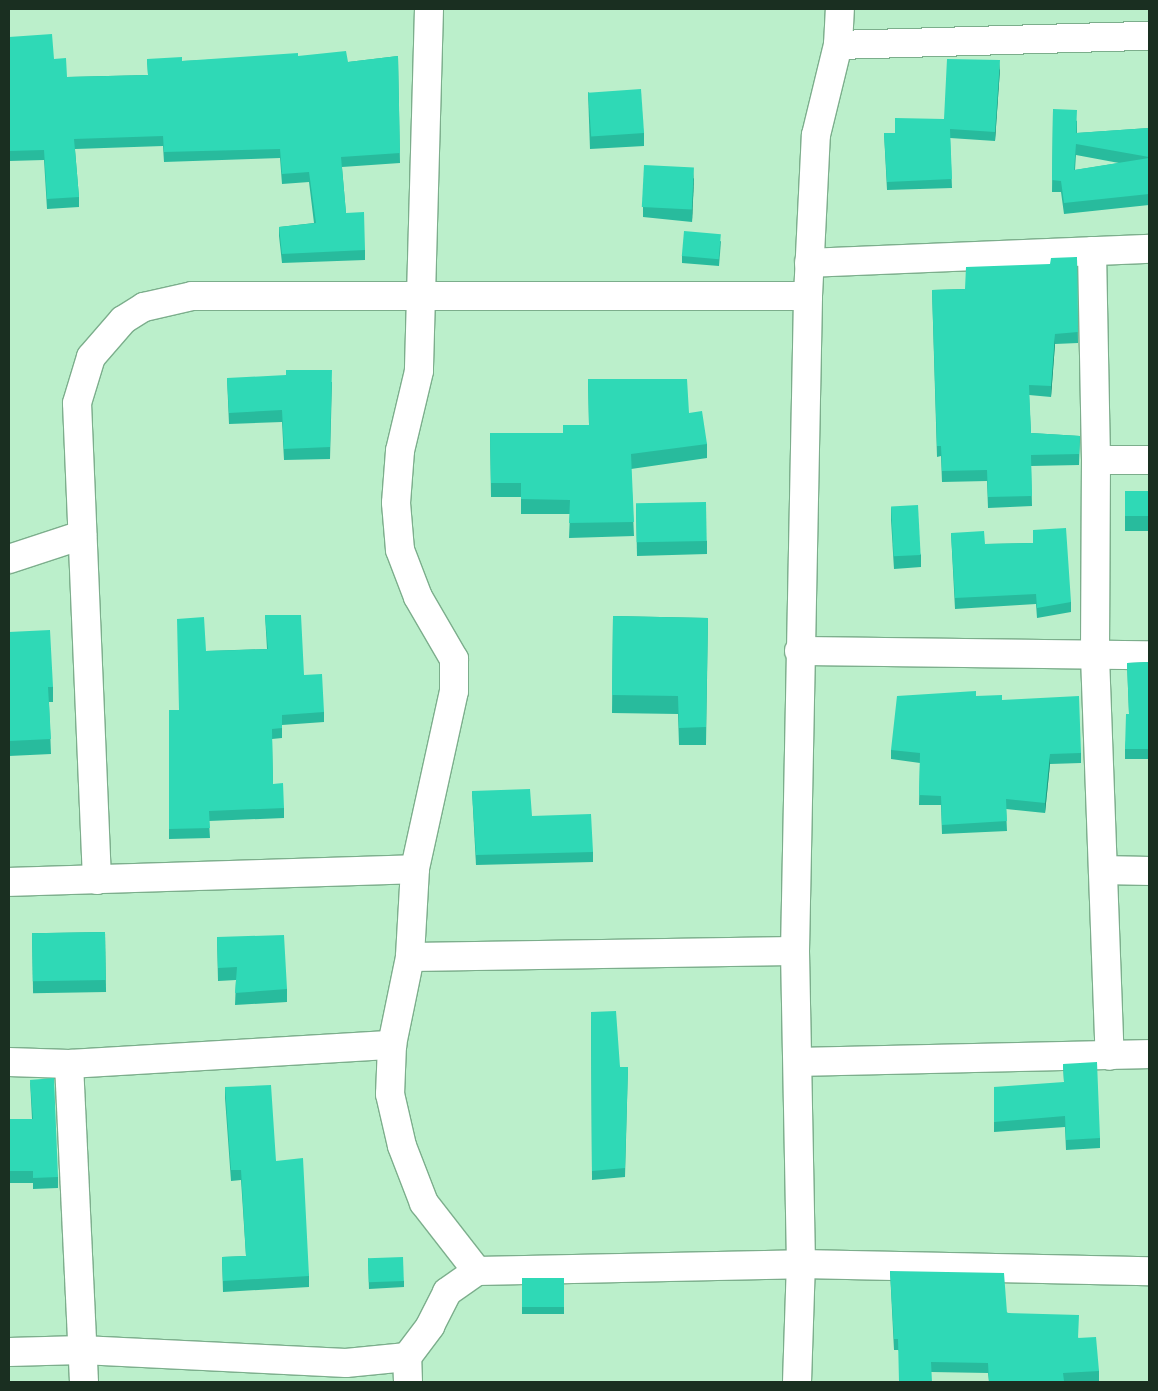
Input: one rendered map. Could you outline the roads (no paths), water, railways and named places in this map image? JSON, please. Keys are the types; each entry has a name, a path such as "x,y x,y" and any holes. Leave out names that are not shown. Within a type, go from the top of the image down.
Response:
{"street":[{"path":"429,9 419,371 400,451 396,512 400,550 418,597 454,659 454,683 414,869 410,957 392,1044 390,1094 402,1146 424,1203 477,1272"},
{"path":"797,1382 801,1264 795,951 799,651 809,262 816,136 838,45 840,9"},
{"path":"838,45 1149,36"},
{"path":"809,262 1149,249"},
{"path":"1092,251 1096,460 1095,656 1110,1056"},
{"path":"97,880 77,403 91,356 123,320 144,307 192,296 422,294 808,296"},
{"path":"1096,460 1149,460"},
{"path":"9,559 82,535"},
{"path":"799,651 1095,656 1149,655"},
{"path":"9,882 414,869"},
{"path":"1103,870 1149,871"},
{"path":"410,957 795,951"},
{"path":"9,1062 69,1064 392,1044"},
{"path":"798,1062 1149,1054"},
{"path":"69,1064 84,1382"},
{"path":"9,1352 82,1350 346,1363 407,1370 448,1292 477,1272 801,1264 1149,1270"}]}
